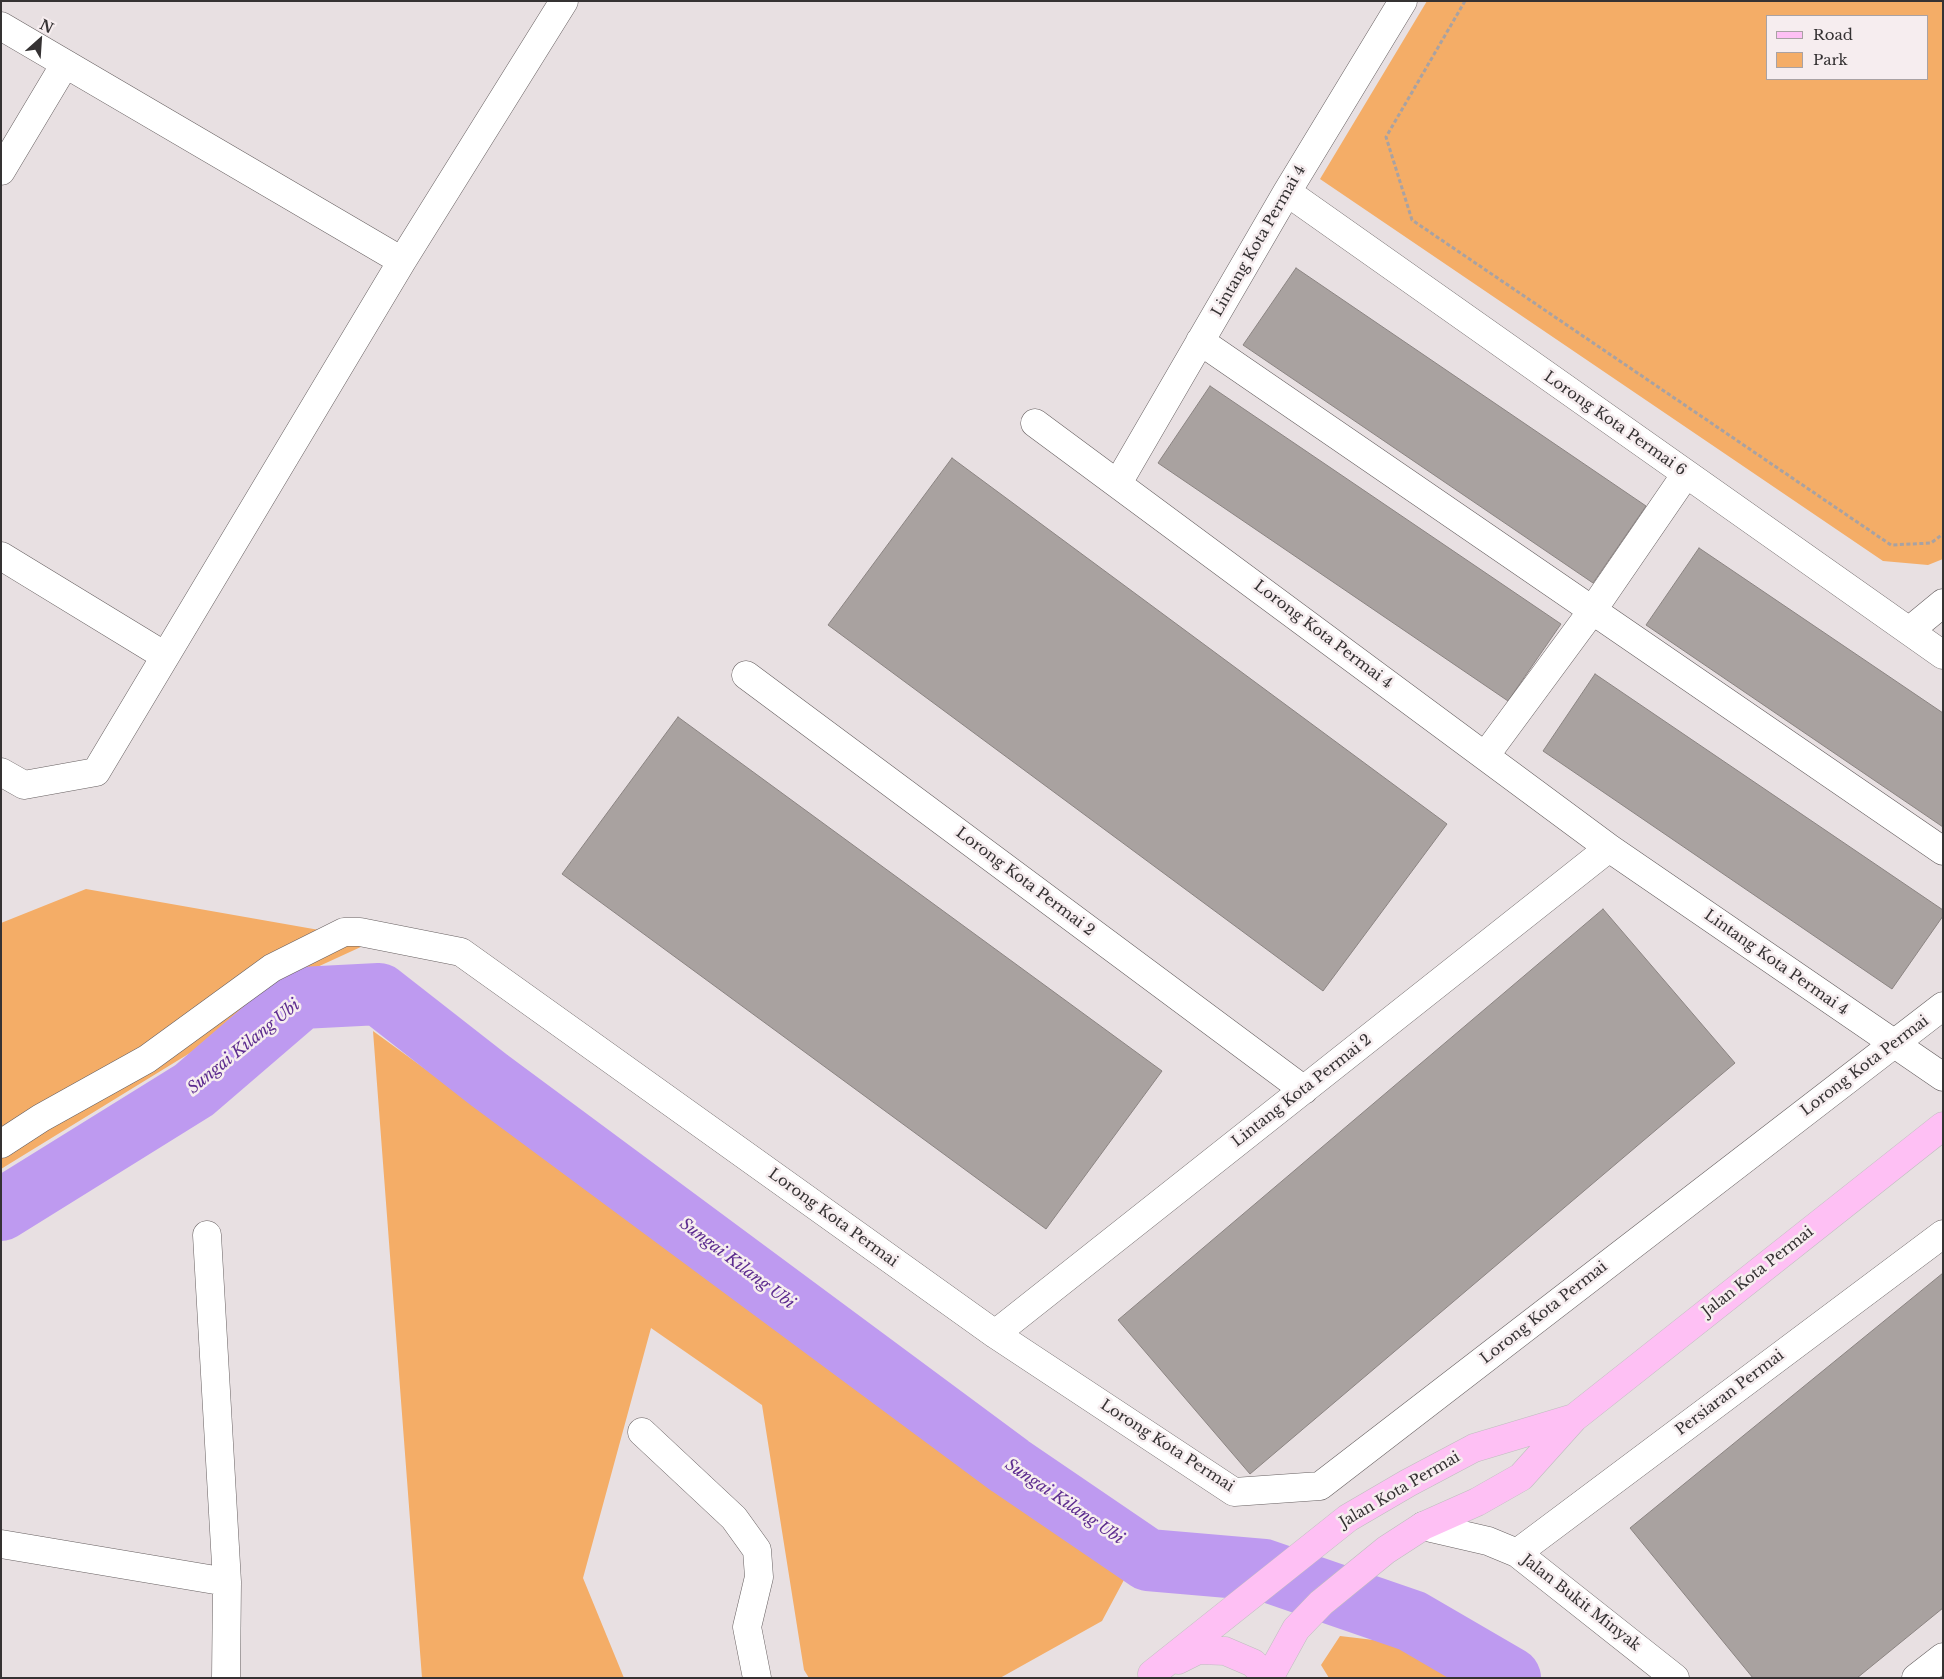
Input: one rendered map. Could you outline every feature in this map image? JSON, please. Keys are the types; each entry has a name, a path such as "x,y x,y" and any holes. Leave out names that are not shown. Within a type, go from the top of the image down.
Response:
{"main road":[{"name":"Jalan Kota Permai","path":"1269,1678 1296,1629 1321,1603 1386,1550 1423,1526 1477,1502 1521,1477 1574,1418 1943,1126"},
{"name":"Jalan Kota Permai","path":"1151,1676 1348,1518 1474,1448 1574,1418"},
{"path":"1151,1676 1198,1650 1211,1650 1225,1651 1239,1656 1253,1663 1269,1678"}],"street":[{"path":"1,772 24,785 96,772 402,261 564,1"},
{"name":"Lintang Kota Permai 4","path":"1118,483 1287,192 1403,1"},
{"path":"1,26 402,261"},
{"path":"1,171 65,64"},
{"name":"Lorong Kota Permai 6","path":"1287,192 1943,655"},
{"path":"1200,341 1943,851"},
{"name":"Lorong Kota Permai 4","path":"1035,423 1609,848"},
{"path":"1485,756 1592,611 1686,474"},
{"path":"1,556 166,656"},
{"path":"1908,631 1943,603"},
{"name":"Lorong Kota Permai 2","path":"746,675 1304,1090"},
{"name":"Lintang Kota Permai 4","path":"1609,848 1943,1077"},
{"name":"Lintang Kota Permai 2","path":"995,1334 1609,848"},
{"name":"Lorong Kota Permai","path":"1,1144 41,1118 147,1059 272,968 344,932 360,932 461,952 995,1334 1234,1492 1320,1486 1943,1006"},
{"name":"Persiaran Permai","path":"1517,1553 1943,1234"},
{"path":"207,1235 227,1582 226,1678"},
{"path":"642,1432 734,1518 757,1550 758,1577 747,1626 757,1678"},
{"name":"Jalan Bukit Minyak","path":"1423,1526 1488,1541 1517,1553 1675,1678"},
{"path":"1,1544 227,1582"},
{"path":"1916,1678 1943,1657"}],"path":[{"path":"1465,1 1386,137 1412,220 1891,545 1930,544 1943,534"}],"green space":[{"path":"1427,1 1943,1 1943,559 1928,565 1883,561 1320,179"},
{"path":"86,889 376,940 265,991 203,1045 1,1169 1,923"},
{"path":"373,1031 1125,1578 1102,1621 1000,1678 809,1678 804,1670 762,1405 651,1328 583,1578 624,1678 422,1678"},
{"path":"1340,1636 1416,1645 1460,1678 1329,1678 1321,1665"}],"building":[{"path":"1296,268 1646,506 1593,583 1243,345"},
{"path":"1210,386 1561,624 1508,701 1158,463"},
{"path":"952,458 1447,824 1323,991 828,625"},
{"path":"1699,548 1943,713 1943,827 1646,625"},
{"path":"1595,674 1943,910 1943,916 1892,989 1543,751"},
{"path":"678,717 1162,1071 1046,1229 562,874"},
{"path":"1603,909 1735,1063 1250,1474 1118,1320"},
{"path":"1943,1273 1943,1608 1857,1678 1753,1678 1630,1528"}],"waterway":[{"name":"Sungai Kilang Ubi","path":"1,1210 194,1090 301,998 379,994 489,1080 1010,1466 1148,1560 1264,1570 1412,1621 1510,1678"}]}
